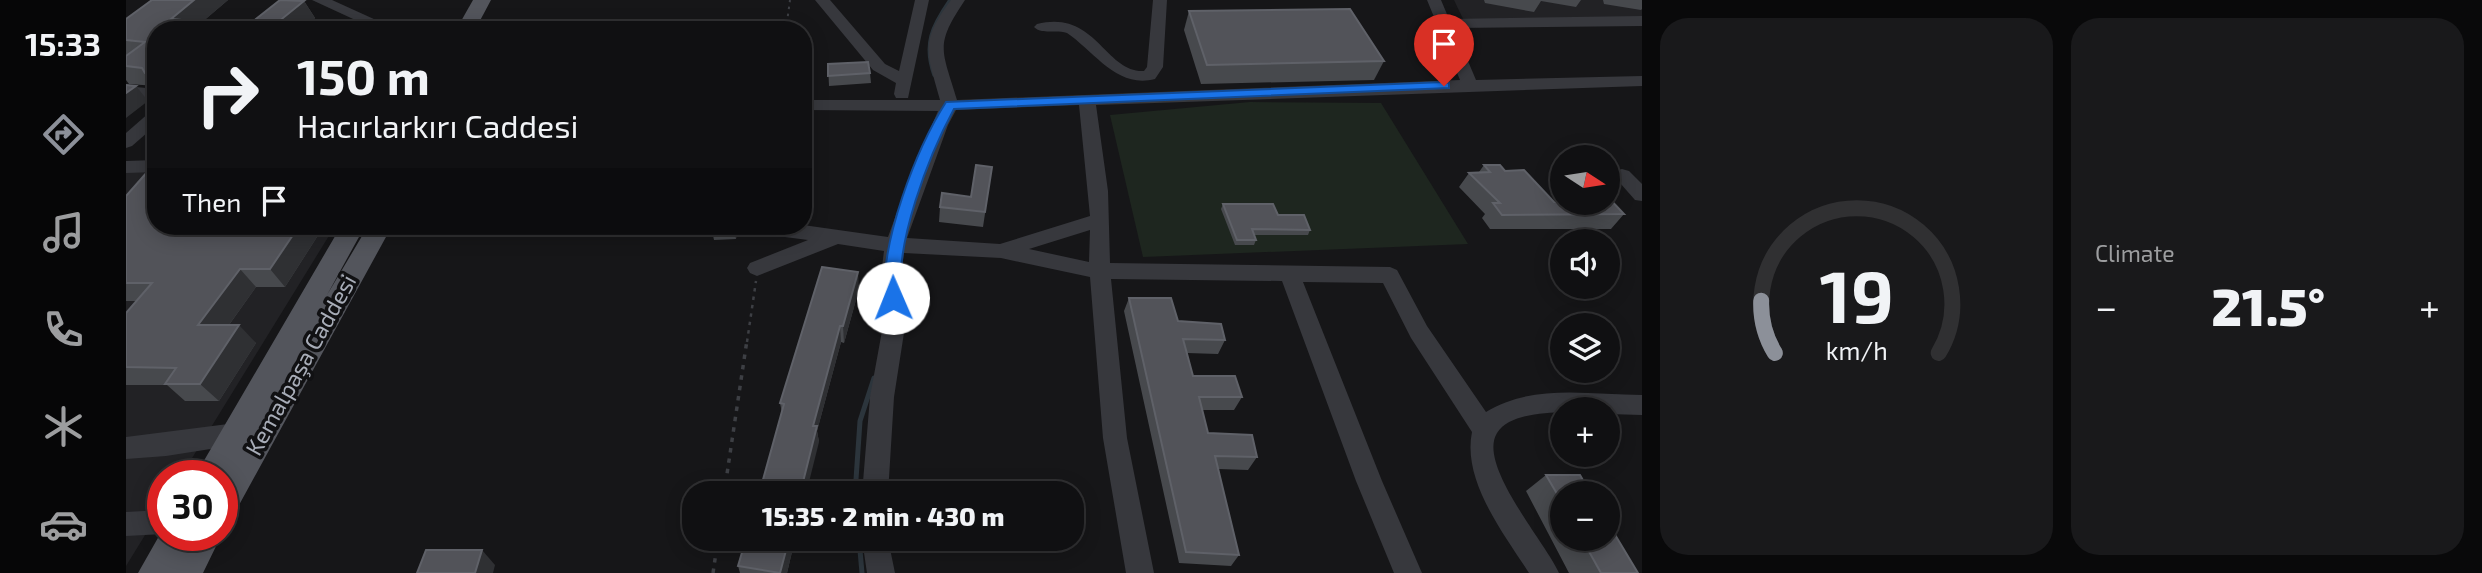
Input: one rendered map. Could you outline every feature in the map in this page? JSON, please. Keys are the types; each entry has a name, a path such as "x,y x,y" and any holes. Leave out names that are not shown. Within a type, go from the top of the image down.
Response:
{"main road":[{"path":"476,21 482,0"},
{"path":"480,21 500,0"},
{"name":"Kemalpaşa Caddesi","path":"220,460 348,235"},
{"name":"Kemalpaşa Caddesi","path":"238,477 375,235"},
{"path":"155,573 168,551"},
{"path":"184,573 196,551"}],"street":[{"path":"319,0 336,9 351,11 372,21"},
{"path":"822,0 879,67 905,81"},
{"path":"899,107 922,0"},
{"path":"876,481 882,397 895,320 891,275 895,245 922,168 950,105 934,51 937,30 958,0"},
{"path":"1042,27 1052,25 1079,32 1123,71 1141,79 1149,76 1154,67 1160,0"},
{"path":"1434,0 1470,85"},
{"path":"336,9 339,17 347,21"},
{"path":"1444,23 1479,25 1642,21"},
{"path":"1141,79 1145,98"},
{"path":"812,105 899,107 1642,81"},
{"path":"126,90 147,93"},
{"path":"1087,101 1096,158 1100,220 1098,271 1103,292 1115,438 1140,573"},
{"path":"126,142 147,124"},
{"path":"126,167 147,166"},
{"path":"1622,175 1642,195"},
{"path":"1001,251 1100,220"},
{"path":"812,234 895,245 1001,251 1098,271 1390,275 1419,332 1485,431"},
{"path":"757,268 837,237"},
{"path":"1290,274 1368,481 1408,573"},
{"path":"1545,573 1493,488 1480,449 1485,431 1499,416 1553,403 1642,405"},
{"path":"126,449 236,433"},
{"path":"126,524 147,523"},
{"path":"877,551 881,573"}],"path":[{"path":"787,21 790,0"},
{"path":"726,481 757,268"},
{"path":"713,573 716,551"}],"shaded area":[{"path":"1454,0 1642,0 1642,17 1464,21"},
{"path":"1250,102 1381,103 1468,244 1143,257 1110,115"},
{"path":"126,167 147,167 147,235 329,235 191,460 147,460 147,532 126,566"}],"building":[{"path":"152,0 194,0 171,19 193,21 147,21 147,73 142,68 126,66 126,56 145,42 126,40 126,19"},
{"path":"280,0 304,1 279,21 253,21"},
{"path":"1350,9 1384,61 1207,65 1189,11"},
{"path":"868,62 870,73 828,76 828,64"},
{"path":"126,85 136,86 126,93"},
{"path":"976,165 992,167 985,212 940,207 942,193 971,197"},
{"path":"1484,165 1500,165 1505,171 1524,170 1550,198 1550,215 1502,215 1493,203 1500,203 1469,173 1490,172"},
{"path":"147,172 147,235 293,235 270,269 240,269 198,325 239,325 200,384 165,384 176,368 126,367 126,313 152,283 126,283 126,196"},
{"path":"1223,204 1273,204 1278,215 1304,215 1310,230 1252,229 1256,240 1237,240"},
{"path":"822,267 858,272 843,326 840,326 813,426 817,426 803,481 763,481 784,404 780,403"},
{"path":"1129,298 1171,298 1178,321 1221,324 1225,340 1183,339 1193,376 1235,376 1242,397 1199,397 1208,433 1252,435 1257,457 1215,456 1239,555 1186,552"},
{"path":"1546,475 1580,475 1583,481 1550,481"},
{"path":"1620,543 1638,573 1601,573 1589,551 1620,551"},
{"path":"426,550 482,550 475,573 417,573"},
{"path":"742,551 786,551 780,573 738,566"}],"waterway":[{"path":"934,75 929,45 938,18 950,0"},
{"path":"883,309 883,328"},
{"path":"856,481 860,421 874,378"},
{"path":"860,551 862,573"}],"route":[{"path":"893,298 891,275 895,245 939,125 950,105 1444,86"}]}
